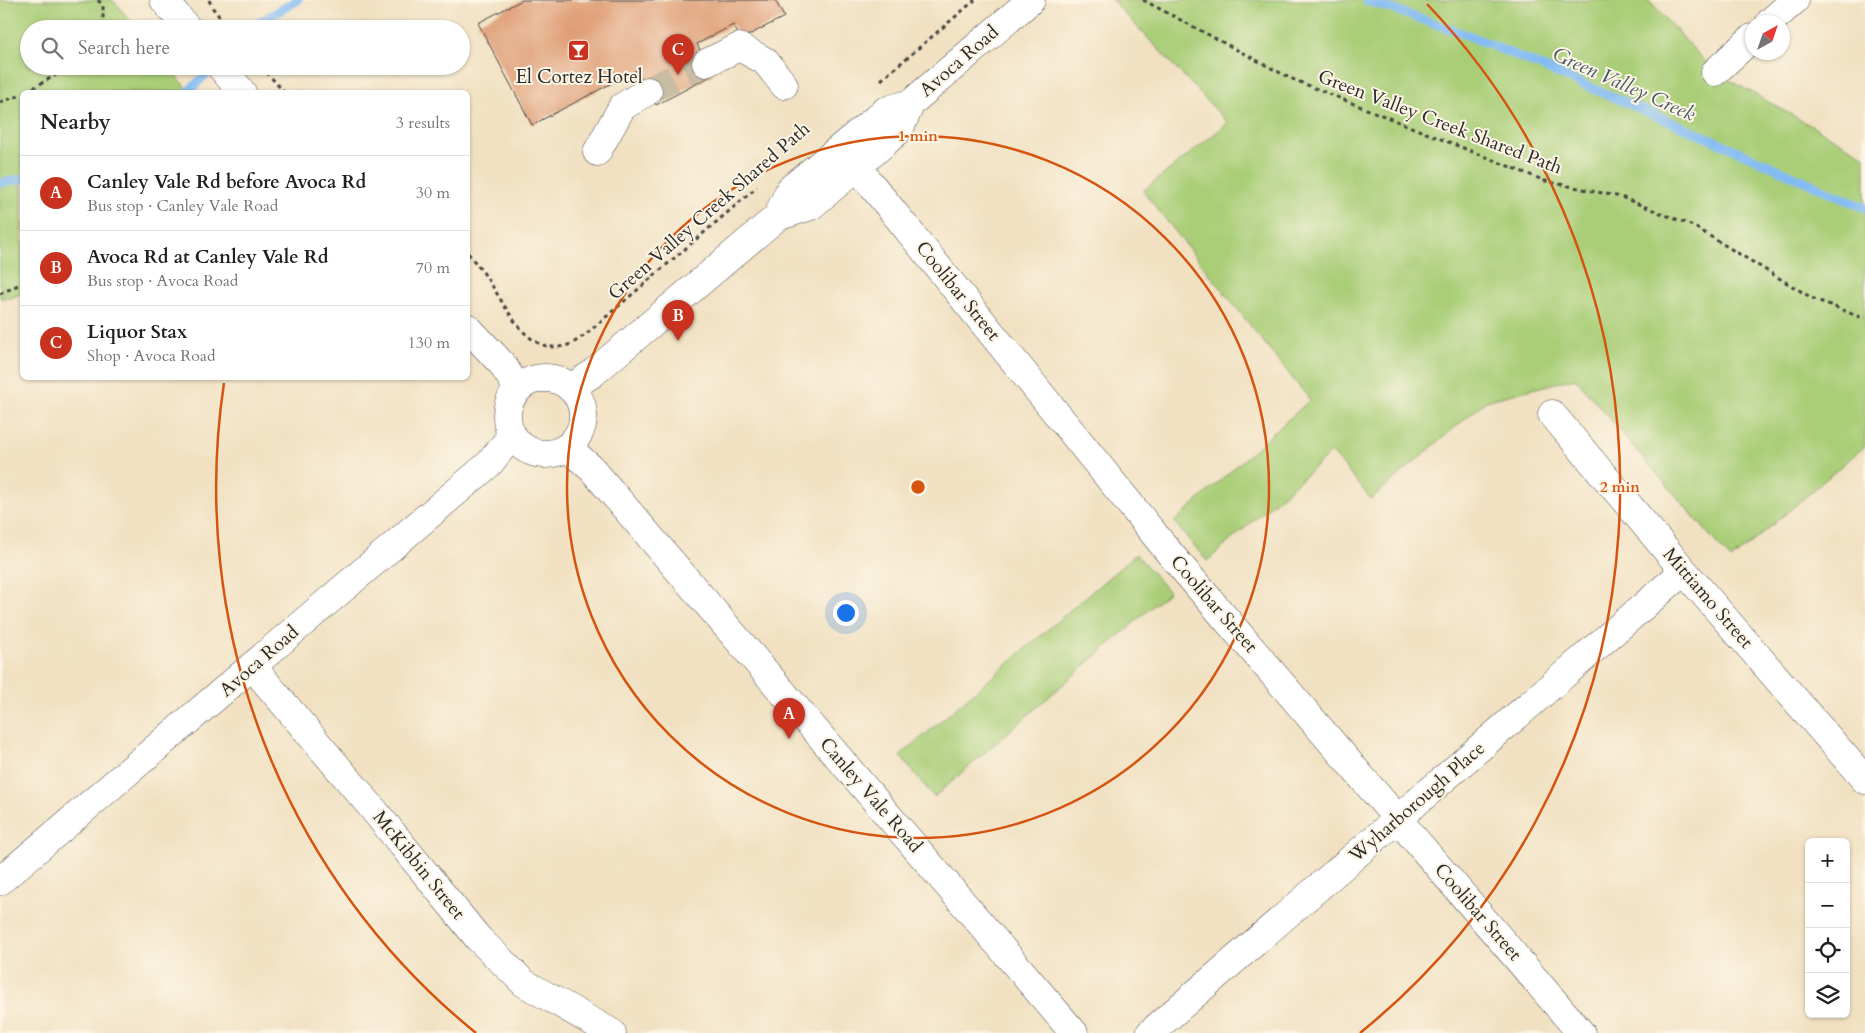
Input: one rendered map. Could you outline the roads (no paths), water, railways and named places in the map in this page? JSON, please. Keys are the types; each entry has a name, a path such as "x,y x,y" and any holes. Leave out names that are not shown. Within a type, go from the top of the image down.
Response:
{"street":[{"path":"164,0 181,20"},
{"name":"Avoca Road","path":"778,217 790,189 885,111 911,103 1031,0"},
{"path":"1778,15 1795,0"},
{"path":"1714,72 1745,44"},
{"path":"706,63 739,47 764,62 784,85"},
{"path":"228,75 240,90"},
{"path":"597,152 622,107 648,90"},
{"name":"Avoca Road","path":"570,388 592,374 778,217 810,206 857,167 899,130 911,103"},
{"name":"Coolibar Street","path":"857,167 1172,556 1581,1033"},
{"path":"470,330 502,364 518,389"},
{"path":"544,379 552,379 570,388 578,398 582,412 580,430 568,447 556,453 545,454 531,452 520,445 512,435 507,423 508,407 518,389 529,382 544,379"},
{"name":"Mittiamo Street","path":"1552,414 1865,780"},
{"name":"Avoca Road","path":"0,881 488,464 512,435"},
{"name":"Canley Vale Road","path":"568,447 592,469 1074,1033"},
{"name":"Wyharborough Place","path":"1150,1033 1684,570"},
{"name":"McKibbin Street","path":"252,666 368,803 478,938 524,983 612,1033"}],"waterway":[{"path":"263,20 298,0"},
{"name":"Green Valley Creek","path":"1366,0 1470,36 1706,137 1865,208"},
{"name":"Green Valley Creek","path":"190,90 205,75"},
{"name":"Green Valley Creek","path":"0,183 20,179"}],"tunnel":[{"path":"648,91 706,63"}],"place":[{"name":"El Cortez Hotel","path":"579,51"},
{"name":"Liquor Stax","path":"678,75"},
{"name":"Avoca Rd at Canley Vale Rd","path":"678,341"},
{"name":"Canley Vale Rd before Avoca Rd","path":"789,739"}]}
